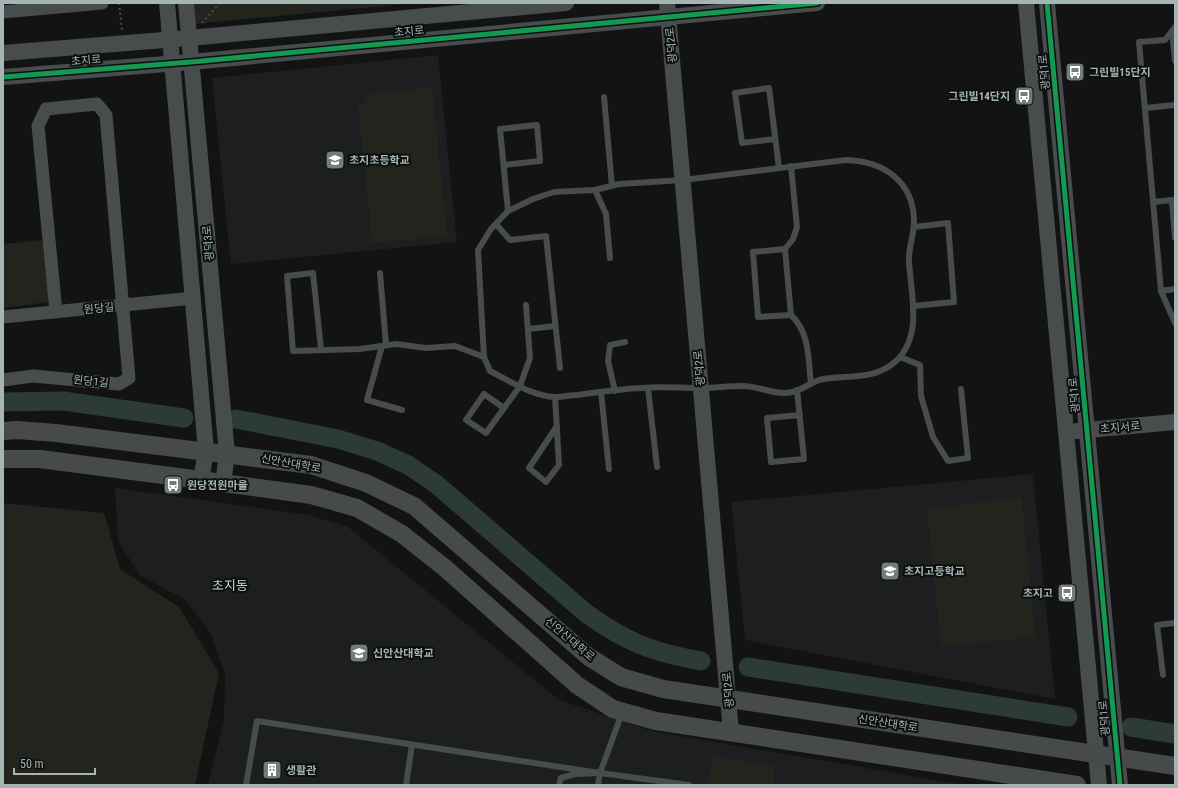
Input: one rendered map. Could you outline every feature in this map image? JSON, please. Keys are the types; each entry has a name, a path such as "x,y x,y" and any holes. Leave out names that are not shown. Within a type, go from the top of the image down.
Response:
{"main road":[{"name":"신안산대학로","path":"3,431 17,430 56,433 311,465 366,483 414,506 589,657 620,677 663,689 1175,766"},
{"path":"3,459 40,460 312,495 357,508 402,534 444,568 577,685 613,708 622,711 656,721 1077,785"}],"street":[{"path":"3,12 59,5 102,3"},
{"name":"광덕3로","path":"167,3 194,298 206,451 201,480"},
{"name":"광덕3로","path":"186,3 227,454 223,483"},
{"name":"초지로","path":"3,53 189,38 566,3"},
{"name":"초지로","path":"3,77 191,62 668,9 817,3"},
{"name":"광덕1로","path":"1026,3 1099,785"},
{"name":"광덕1로","path":"1047,3 1120,785"},
{"name":"광덕2로","path":"668,9 731,732"},
{"path":"56,312 38,126 46,109 97,104 106,115 122,306"},
{"name":"원당길","path":"3,317 194,298"},
{"name":"원당1길","path":"3,380 33,376 119,384 129,378 122,306"},
{"name":"초지서로","path":"1066,432 1175,422"}],"lane":[{"path":"1174,29 1175,61"},
{"path":"1174,29 1165,40 1139,42 1161,291 1175,323"},
{"path":"775,139 742,143 735,92 769,88 775,139 778,168"},
{"path":"604,97 612,186"},
{"path":"1145,108 1175,105"},
{"path":"504,165 540,161 537,126 500,129 508,211"},
{"path":"846,160 859,160 876,164 890,171 906,189 911,203 914,227 909,259 914,319 910,340 900,357 890,366 872,374 821,380 793,392 779,393 750,386 648,388 555,397 534,392 490,371 484,357 478,250 496,224 508,211 533,199 554,192 596,190 612,186 683,180 846,160"},
{"path":"791,166 797,227 793,239 785,250 791,315 799,322 806,337 811,384"},
{"path":"596,190 606,214 610,258"},
{"path":"1153,202 1172,200 1175,238"},
{"path":"913,306 954,302 948,223 914,227"},
{"path":"496,224 510,240 546,236 560,368"},
{"path":"785,250 753,252 758,317 791,315"},
{"path":"321,350 313,273 287,276 293,351 360,349 396,344 426,348 455,346 484,357"},
{"path":"380,273 384,346 367,400 402,410"},
{"path":"1161,291 1175,290"},
{"path":"504,408 484,394 466,420 486,433 520,386 530,358 526,305"},
{"path":"528,329 555,326"},
{"path":"616,391 608,361 610,345 625,342"},
{"path":"900,357 920,364 921,396 933,437 948,461 968,458 961,389"},
{"path":"648,388 657,467"},
{"path":"797,390 800,415 804,459 771,462 767,418 800,415"},
{"path":"601,392 609,469"},
{"path":"555,397 557,426 559,465 546,482 529,468 557,426"},
{"path":"1163,675 1158,625 1175,623"},
{"path":"598,785 600,773 622,711"},
{"path":"246,785 257,721 689,785"},
{"path":"406,785 412,745"},
{"path":"559,785 561,778 575,774 600,773"}],"path":[{"path":"119,3 123,43"},
{"path":"189,38 220,3"}],"shaded area":[{"path":"191,3 416,3 193,24"},
{"name":"초지초등학교","path":"438,55 457,242 231,264 212,78"},
{"path":"432,87 447,236 372,243 358,104 367,103 366,94"},
{"path":"42,240 49,302 3,308 3,244"},
{"name":"초지고등학교","path":"1033,474 1055,699 745,640 731,502"},
{"name":"신안산대학교","path":"115,488 309,515 348,527 559,700 652,731 964,785 208,785 224,721 225,674 210,632 185,600 140,575 118,541"},
{"path":"1022,498 1035,637 941,647 927,508"},
{"path":"3,503 104,513 120,569 179,607 219,673 195,785 3,785"},
{"path":"712,756 776,766 773,785 708,785"}],"waterway":[{"path":"3,402 63,401 184,418"},
{"path":"236,419 338,439 377,451 408,465 436,484 587,614 615,632 641,645 668,654 701,661"},
{"path":"748,667 1068,717"},
{"path":"1131,727 1175,734"}],"cycle path":[{"path":"3,77 191,62 817,3"},
{"path":"1047,3 1120,785"}],"place":[{"name":"그린빌15단지","path":"1075,72"},
{"name":"그린빌14단지","path":"1024,96"},
{"name":"초지초등학교","path":"335,160"},
{"name":"원당전원마을","path":"173,485"},
{"name":"초지고등학교","path":"890,571"},
{"name":"초지고","path":"1067,593"},
{"name":"신안산대학교","path":"359,653"},
{"name":"생활관","path":"272,770"}],"district":[{"name":"초지동","path":"230,585"}]}
